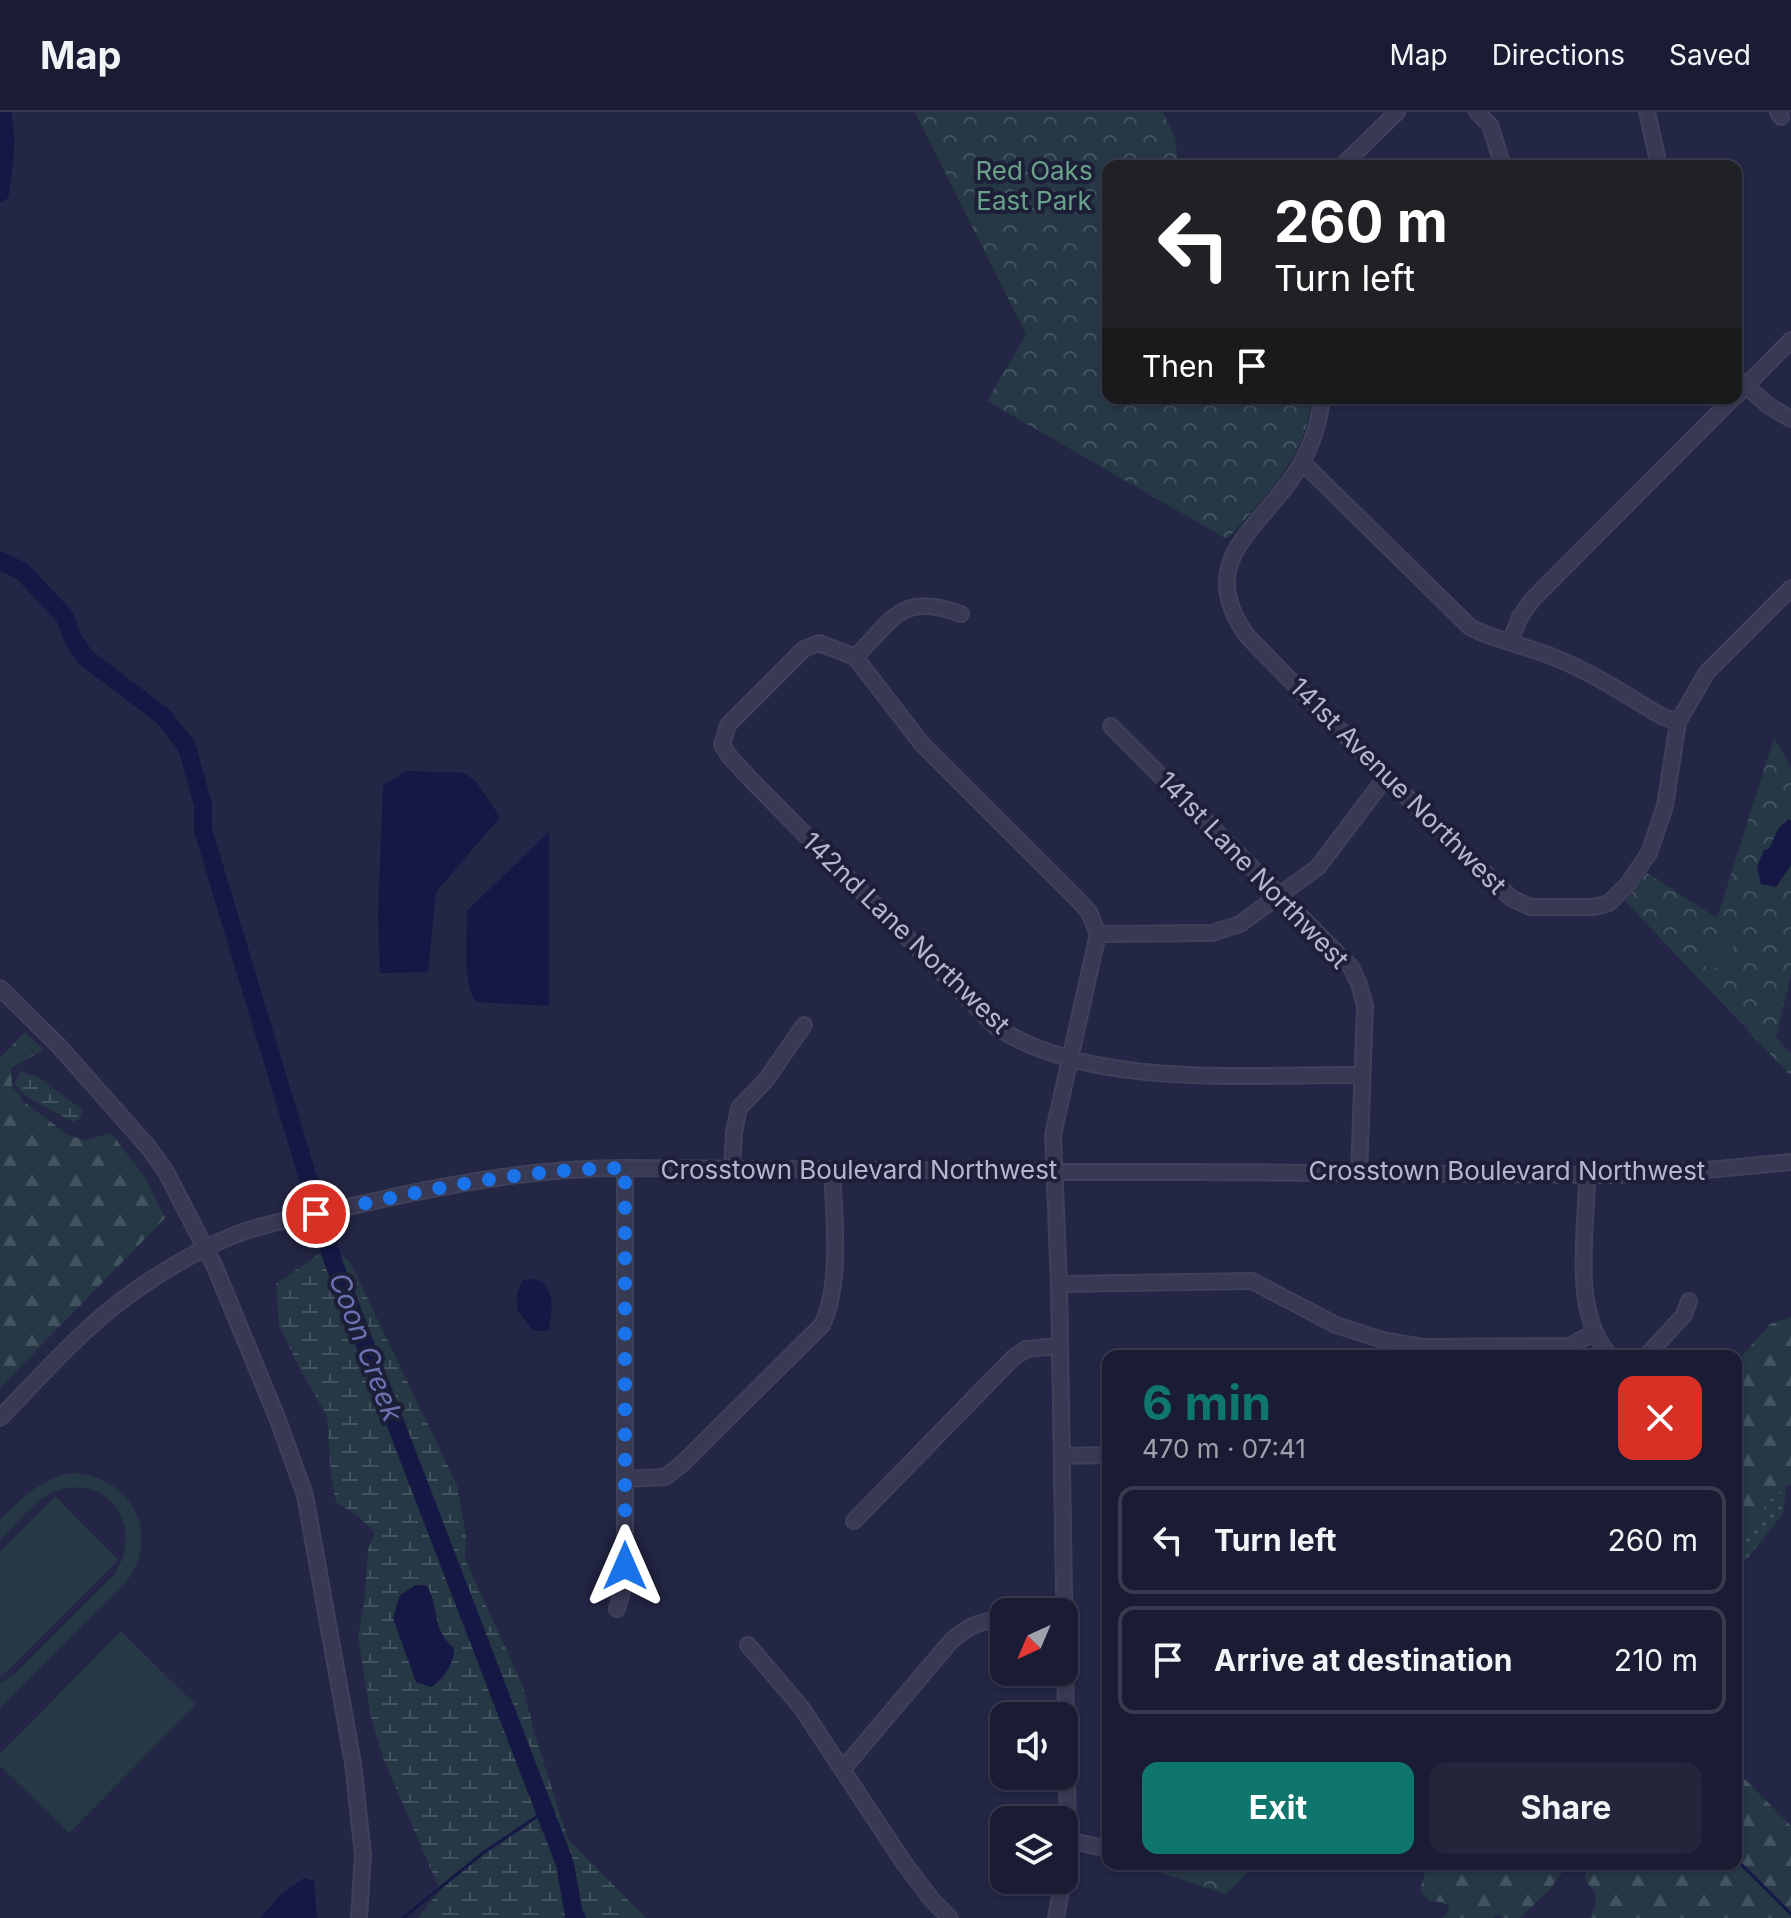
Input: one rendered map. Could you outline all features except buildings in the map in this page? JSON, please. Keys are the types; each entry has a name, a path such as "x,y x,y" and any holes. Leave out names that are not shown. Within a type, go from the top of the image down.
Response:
{"street":[{"path":"1348,160 1397,112"},
{"path":"1477,112 1490,125 1501,160"},
{"path":"1647,112 1658,160"},
{"path":"1742,385 1791,340"},
{"path":"1742,391 1791,419"},
{"path":"1321,404 1302,462 1470,627 1489,638 1562,660 1663,717 1678,722 1707,672 1790,592"},
{"path":"1510,642 1520,617 1532,600 1723,404"},
{"name":"141st Avenue Northwest","path":"1302,462 1284,489 1238,542 1227,569 1227,595 1231,610 1248,637 1511,898 1530,907 1594,907 1609,903 1617,896 1635,876 1649,853 1665,806 1678,722"},
{"path":"961,614 928,605 902,610 855,657 922,744 1089,912 1098,934 1054,1125 1064,1598"},
{"name":"142nd Lane Northwest","path":"855,657 819,643 804,649 728,725 722,745 753,782 996,1027 1028,1046 1148,1074 1362,1075"},
{"name":"141st Lane Northwest","path":"1111,726 1351,967 1365,1006 1359,1174"},
{"path":"1098,934 1212,933 1240,924 1318,867 1386,777"},
{"path":"0,988 59,1046 149,1148 166,1172 215,1267 278,1420 305,1495 353,1763 363,1855 359,1918"},
{"path":"732,1168 739,1108 766,1080 804,1025"},
{"name":"Crosstown Boulevard Northwest","path":"0,1418 101,1317 160,1274 205,1249 237,1235 293,1219 499,1176 565,1169 625,1168 1587,1175 1674,1173 1791,1162"},
{"path":"617,1609 625,1581 625,1168"},
{"path":"625,1479 665,1477 682,1464 822,1325 830,1308 832,1290 832,1170"},
{"path":"1587,1175 1584,1286 1594,1333 1606,1350"},
{"path":"1059,1284 1252,1281 1336,1325 1383,1340 1424,1347 1569,1346 1594,1333"},
{"path":"1652,1350 1684,1315 1689,1301"},
{"path":"854,1521 1013,1358 1026,1349 1058,1346"},
{"path":"1062,1456 1102,1455"},
{"path":"843,1769 951,1641 968,1627 990,1620"},
{"path":"748,1645 801,1707 904,1863 950,1918"},
{"path":"1065,1686 1067,1806"},
{"path":"1078,1842 1102,1848"},
{"path":"1056,1918 1060,1894"}],"green space":[{"name":"Red Oaks East Park","path":"915,112 1163,112 1175,138 1178,160 1102,160 1102,404 1311,404 1302,439 1282,475 1227,539 987,401 1026,334"},
{"path":"1774,738 1791,767 1791,975 1776,1037 1791,1053 1791,1076 1625,901 1647,873 1717,918"},
{"path":"1720,934 1734,947 1711,972 1697,959"},
{"path":"25,1032 44,1050 11,1068 12,1086 23,1101 68,1135 85,1140 111,1133 145,1177 165,1218 0,1388 0,1058"},
{"path":"20,1071 38,1077 76,1105 82,1110 81,1118 73,1122 27,1097 14,1084"},
{"path":"329,1247 350,1262 457,1485 466,1535 465,1559 522,1684 568,1839 646,1918 418,1918 440,1890 383,1758 371,1717 358,1637 368,1550 375,1533 358,1516 336,1502 327,1416 279,1325 276,1284"},
{"path":"1791,1317 1791,1484 1768,1502 1742,1541 1742,1356 1770,1324"},
{"path":"72,1473 111,1485 126,1497 136,1512 141,1529 141,1547 124,1585 0,1708 0,1684 15,1674 113,1576 122,1560 124,1527 119,1513 110,1500 82,1488 63,1489 45,1497 0,1540 0,1520 16,1504 50,1480"},
{"path":"1786,1487 1783,1514 1742,1565 1742,1541 1768,1502"},
{"path":"55,1496 118,1560 0,1678 0,1552"},
{"path":"121,1631 196,1705 69,1833 0,1766 0,1754"},
{"path":"1742,1776 1791,1826 1791,1918 1590,1918 1596,1894 1586,1881 1587,1870 1742,1870"},
{"path":"1152,1870 1250,1870 1226,1894"},
{"path":"1427,1870 1564,1870 1550,1889 1520,1918 1502,1918 1498,1915 1493,1918 1441,1918 1450,1906 1429,1901 1420,1890"}],"shaded area":[{"path":"407,771 465,773 476,782 500,817 436,892 428,972 380,973 378,916 383,785"},
{"path":"1788,819 1791,820 1791,865 1776,887 1761,884 1757,867 1764,850 1769,849 1778,829"},
{"path":"549,832 549,1006 477,1002 467,972 467,911"},
{"path":"537,1279 550,1295 552,1309 548,1331 534,1331 517,1310 517,1293 523,1280"},
{"path":"416,1585 427,1586 442,1633 454,1648 447,1670 431,1687 416,1682 393,1618 400,1595"},
{"path":"304,1878 314,1881 317,1918 261,1918 280,1895"}],"waterway":[{"name":"Coon Creek","path":"0,193 5,142 2,112"},
{"name":"Coon Creek","path":"0,561 22,571 65,617 72,637 85,657 164,717 187,747 203,805 203,830 333,1261 565,1864 574,1916 577,1918"},
{"path":"403,1918 483,1853 545,1811"},
{"path":"1742,1865 1791,1914"}],"route":[{"path":"316,1214 499,1176 565,1169 625,1168 625,1566"}]}
